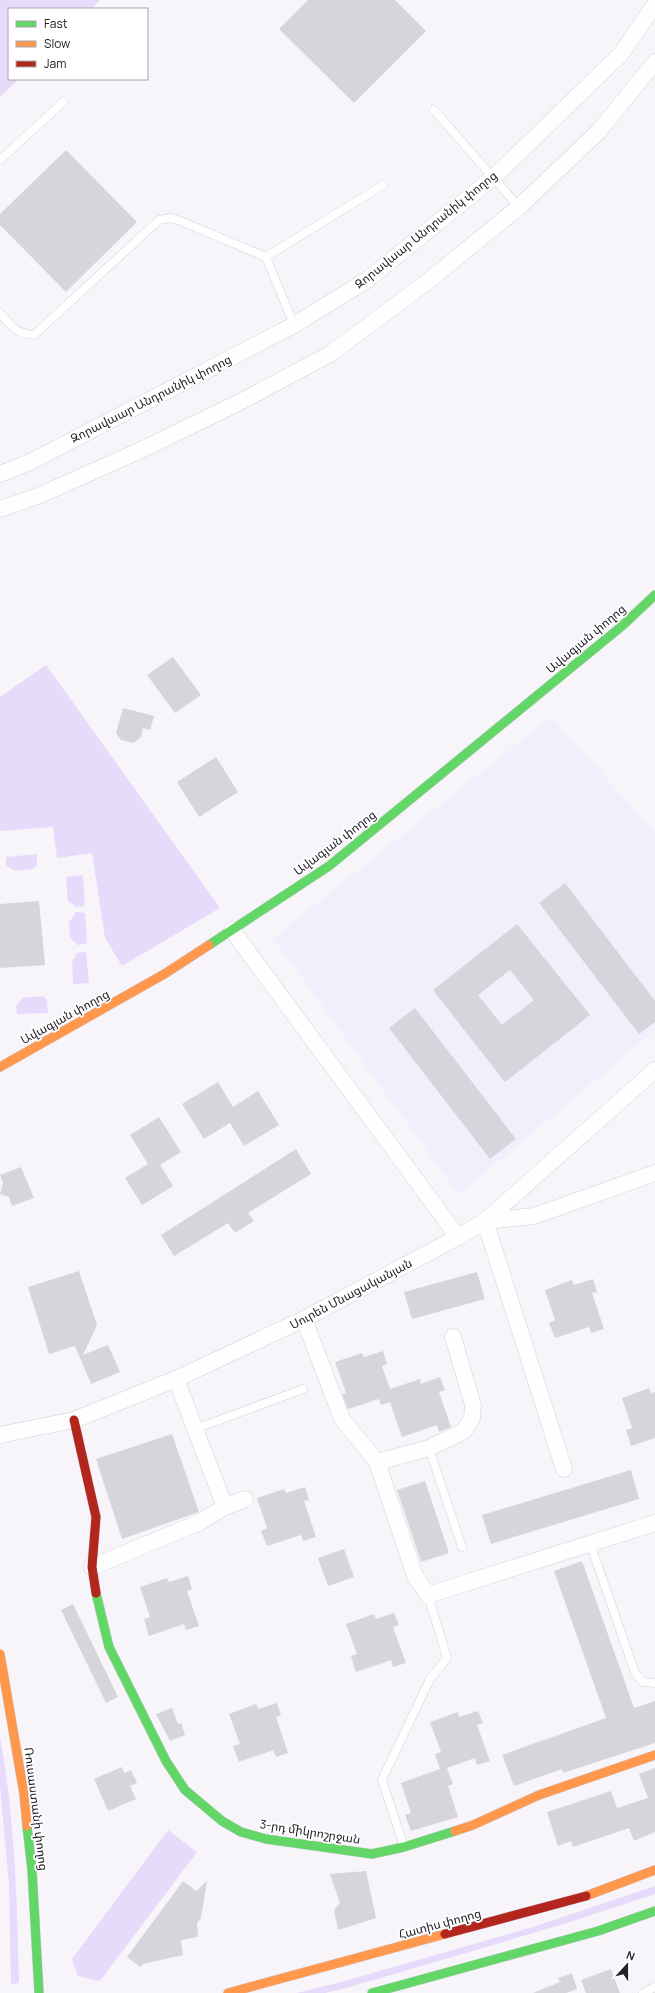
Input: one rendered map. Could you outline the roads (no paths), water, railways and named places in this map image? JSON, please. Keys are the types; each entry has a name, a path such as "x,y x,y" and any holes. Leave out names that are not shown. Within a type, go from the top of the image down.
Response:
{"street":[{"name":"Զորավաար Անդրանիկ փողոց","path":"0,474 30,462 294,324 367,280 494,177 621,54 655,4"},
{"path":"0,509 38,496 141,450 240,402 330,354 427,282 519,206 599,131 655,62"},
{"name":"Ավագյան փողոց","path":"0,1067 166,973 329,866 622,626 655,595"},
{"path":"232,930 458,1237"},
{"name":"Սուրեն Մնացականյան","path":"0,1434 74,1420 176,1379 304,1319 458,1237 486,1221 655,1070"},
{"path":"564,1469 486,1221 534,1216 655,1173"},
{"path":"304,1319 342,1419 377,1462 416,1576 428,1595 655,1523"},
{"path":"377,1462 429,1448 464,1431 472,1418 473,1405 453,1337"},
{"path":"176,1379 225,1507"},
{"name":"3-րդ միկրոշրջան","path":"74,1420 96,1517 92,1567 99,1610 109,1647 166,1762 185,1790 222,1822 241,1832 266,1839 372,1854 404,1847 473,1825 539,1795 655,1755"},
{"path":"92,1567 200,1522 225,1507 245,1499"},
{"name":"Ռուսաստանի փողոց","path":"0,1654 24,1794 32,1870 40,1993"},
{"name":"Հատիս փողոց","path":"228,1993 580,1898 655,1870"},
{"path":"372,1993 598,1931 655,1911"}],"lane":[{"path":"0,160 63,102"},
{"path":"434,110 519,206"},
{"path":"266,257 383,185"},
{"path":"0,313 13,328 24,334 34,335 159,220 171,218 266,257 294,324"},
{"path":"195,1429 303,1389"},
{"path":"429,1448 462,1547"},
{"path":"590,1543 635,1673 643,1682 655,1683"},
{"path":"404,1847 382,1780 430,1679 447,1658 428,1595"},
{"path":"642,1993 655,1987"}]}
